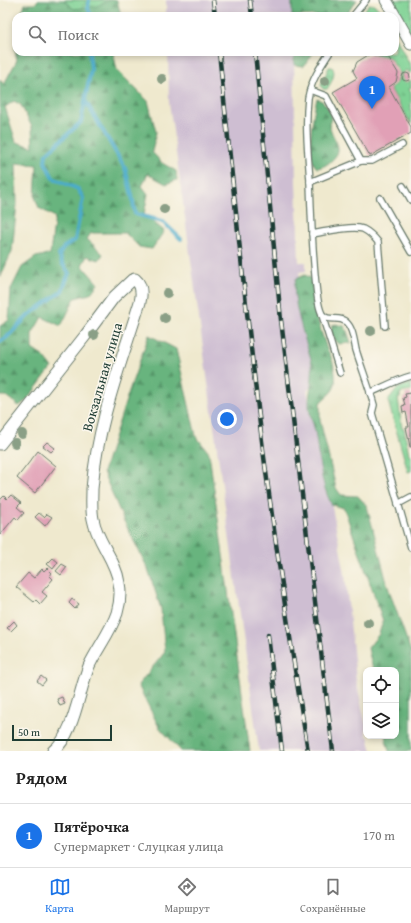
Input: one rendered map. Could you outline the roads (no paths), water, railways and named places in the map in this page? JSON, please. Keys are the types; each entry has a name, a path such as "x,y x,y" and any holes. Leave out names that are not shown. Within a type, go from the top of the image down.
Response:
{"street":[{"path":"386,0 393,12"},
{"path":"399,23 411,44"},
{"name":"Вокзальная улица","path":"0,444 114,297 135,279 141,289 140,302 105,411 97,451 92,489 93,519 102,542 113,562 119,582 120,600 117,614 89,667 68,731 58,747 53,751"}],"lane":[{"path":"356,12 366,0"},
{"path":"327,56 317,72 310,90 307,139 312,234 317,288 321,313 340,373"},
{"path":"310,90 326,96 361,160"},
{"path":"310,182 361,160 372,161 402,145"},
{"path":"403,186 411,200"},
{"path":"380,198 411,252"},
{"path":"312,234 351,228 362,229 372,235 378,242 385,326"},
{"path":"321,313 329,319 341,319 346,321 350,328 374,405 372,413 411,548"},
{"path":"370,393 389,385 396,380 411,376"},
{"path":"398,504 411,497"}],"waterway":[{"path":"89,0 88,8 90,12"},
{"path":"0,342 29,315 62,291 69,273 62,263 59,255 64,247 75,240 83,198 78,189 53,178 45,162 46,154 81,122 91,69 89,56"},
{"path":"86,102 125,168 135,214 162,221 181,239"}],"railway":[{"path":"213,0 214,12"},
{"path":"250,0 252,12"},
{"path":"219,56 264,457 308,751"},
{"path":"255,56 281,320 333,751"},
{"path":"268,635 282,751"}],"place":[{"name":"Пятёрочка","path":"372,109"}]}
